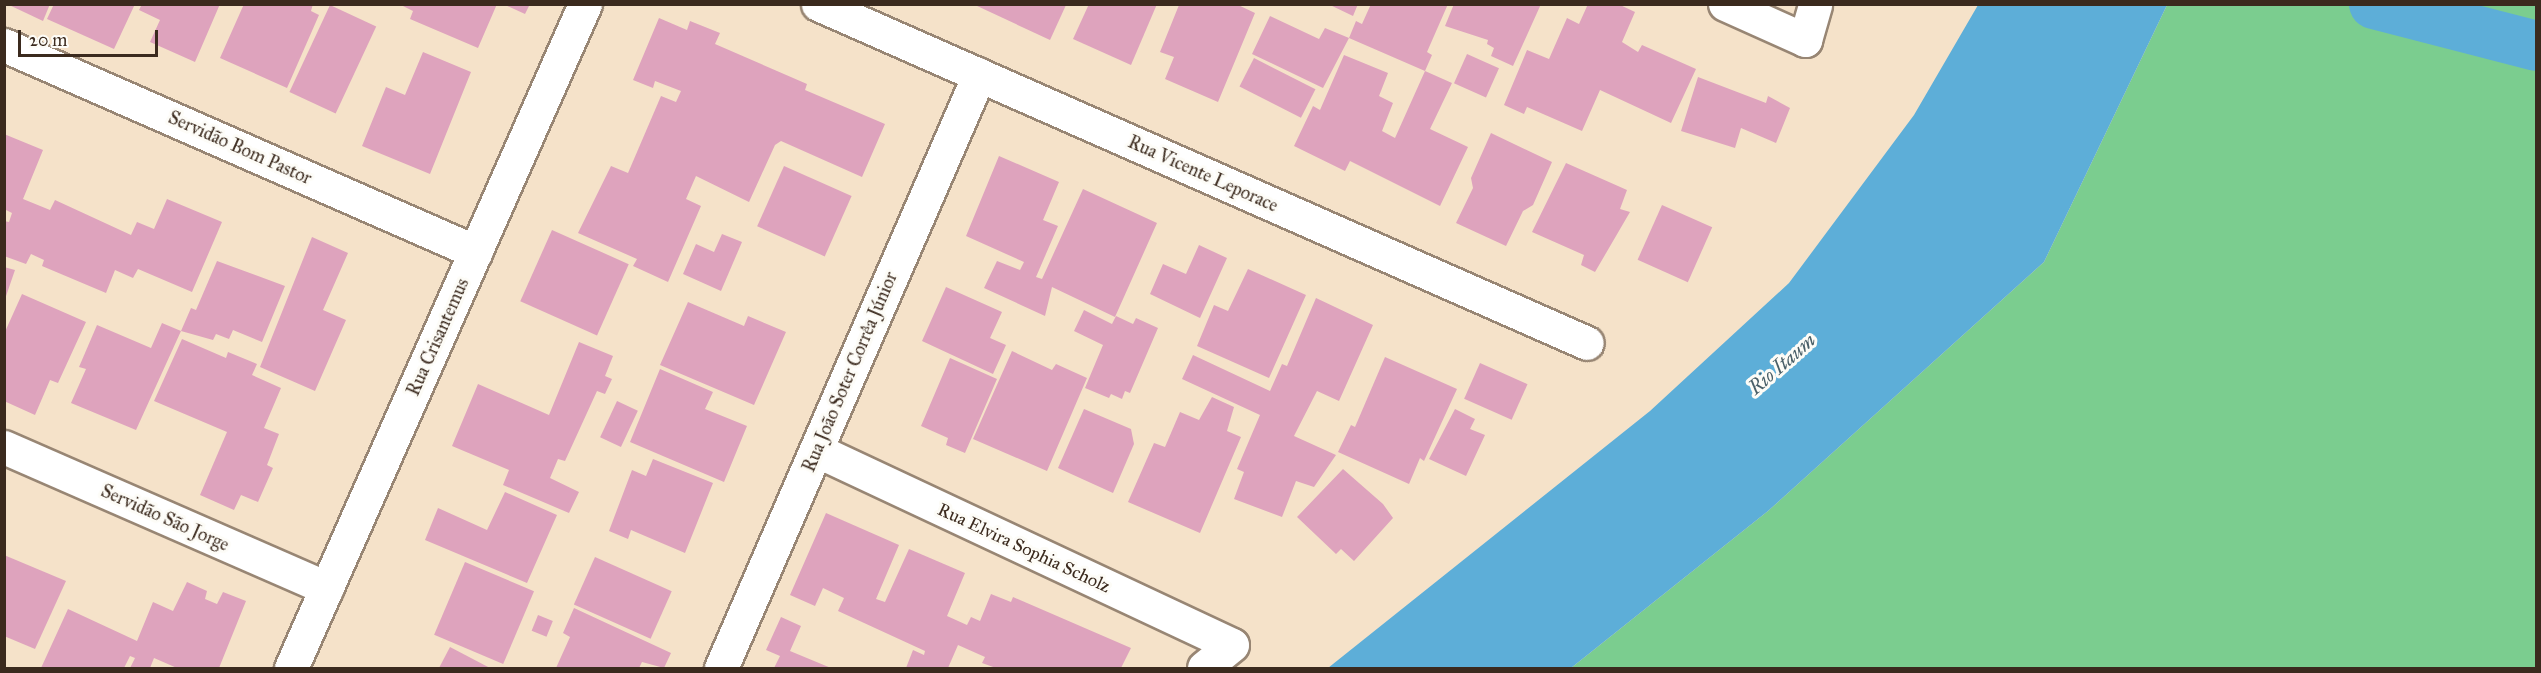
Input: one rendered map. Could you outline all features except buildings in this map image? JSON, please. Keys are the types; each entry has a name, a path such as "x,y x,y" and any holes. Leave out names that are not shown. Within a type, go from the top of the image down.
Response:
{"street":[{"name":"Rua Crisantemus","path":"291,669 585,4"},
{"name":"Rua Vicente Leporace","path":"818,4 1587,343"},
{"path":"1725,4 1805,40 1815,4"},
{"name":"Servidão Bom Pastor","path":"4,45 476,252"},
{"name":"Rua João Soter Corrêa Júnior","path":"721,669 979,75"},
{"name":"Servidão São Jorge","path":"4,447 326,588"},
{"name":"Rua Elvira Sophia Scholz","path":"816,450 1232,645 1204,669"}],"green space":[{"path":"2167,5 2536,5 2536,668 1571,668 1768,511 2044,262"}],"water":[{"name":"Rio Itaum","path":"1978,5 2167,5 2044,262 1768,511 1571,668 1328,668 1650,411 1789,283 1914,115"}],"waterway":[{"path":"2374,4 2536,46"}]}
